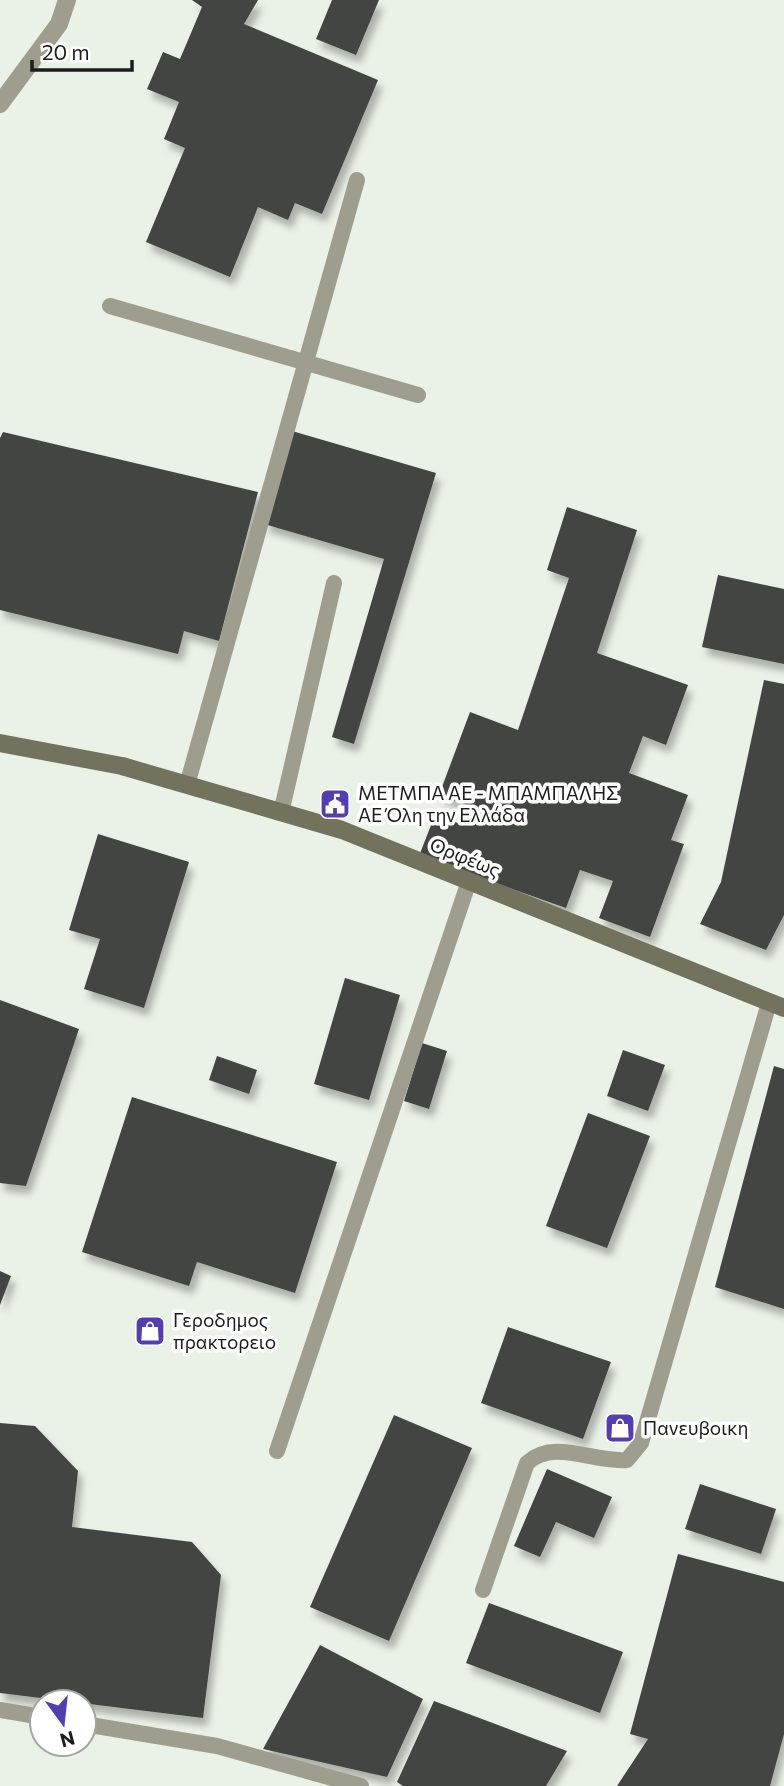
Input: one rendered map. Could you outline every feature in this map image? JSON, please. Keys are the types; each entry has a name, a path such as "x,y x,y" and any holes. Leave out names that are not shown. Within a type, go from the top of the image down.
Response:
{"street":[{"path":"0,104 59,23 67,0"},
{"name":"Ορφέως","path":"0,743 122,766 342,830 776,1005"}],"lane":[{"path":"187,785 357,180"},
{"path":"110,306 418,396"},
{"path":"281,813 334,583"},
{"path":"277,1451 469,881"},
{"path":"483,1590 527,1464 538,1453 557,1450 607,1462 627,1460 640,1443 776,1005"},
{"path":"0,1710 28,1715"},
{"path":"98,1726 217,1745 361,1786"}],"shaded area":[{"path":"0,0 784,0 784,1786 0,1786"}],"building":[{"path":"192,0 258,0 244,24 378,80 322,214 295,203 288,220 258,207 230,277 146,242 185,148 164,139 179,102 147,89 163,52 180,59 202,7"},
{"path":"332,0 379,0 356,55 316,39"},
{"path":"292,431 436,473 354,744 332,737 384,559 264,524"},
{"path":"3,432 258,492 219,641 184,631 178,654 0,610 0,438"},
{"path":"567,507 637,530 597,653 688,685 666,745 643,736 629,773 688,795 671,840 684,844 650,937 599,918 613,881 580,870 566,908 419,856 435,815 458,823 465,804 439,795 470,712 518,730 569,578 547,570"},
{"path":"718,575 784,589 784,664 702,647"},
{"path":"764,680 784,684 784,915 766,950 700,924 721,882"},
{"path":"98,834 189,862 144,1008 84,989 100,939 69,930"},
{"path":"345,978 400,995 369,1100 314,1084"},
{"path":"0,1000 79,1029 26,1186 0,1183"},
{"path":"422,1043 447,1051 429,1109 404,1101"},
{"path":"623,1050 665,1065 648,1111 607,1096"},
{"path":"217,1056 257,1070 249,1094 209,1080"},
{"path":"774,1066 784,1069 784,1309 715,1287"},
{"path":"132,1097 337,1162 295,1293 197,1262 189,1286 82,1252"},
{"path":"588,1113 650,1136 607,1248 546,1226"},
{"path":"0,1271 11,1276 0,1305"},
{"path":"508,1327 611,1362 583,1439 481,1403"},
{"path":"394,1415 472,1448 389,1641 310,1607"},
{"path":"0,1423 35,1426 78,1471 72,1527 192,1542 221,1575 203,1718 98,1705 98,1688 28,1688 28,1696 0,1693"},
{"path":"547,1469 612,1497 594,1538 556,1522 540,1557 514,1546"},
{"path":"700,1484 776,1509 761,1554 685,1529"},
{"path":"678,1554 784,1582 784,1734 770,1786 617,1786 648,1739 630,1734"},
{"path":"489,1603 623,1652 600,1713 466,1663"},
{"path":"320,1645 423,1699 387,1777 263,1749"},
{"path":"434,1701 567,1751 546,1786 403,1786 397,1782"}],"place":[{"name":"ΜΕΤΜΠΑ ΑΕ - ΜΠΑΜΠΑΛΗΣ ΑΕ Όλη την Ελλάδα","path":"335,804"},
{"name":"Γεροδημος πρακτορειο","path":"150,1331"},
{"name":"Πανευβοικη","path":"620,1428"}]}
